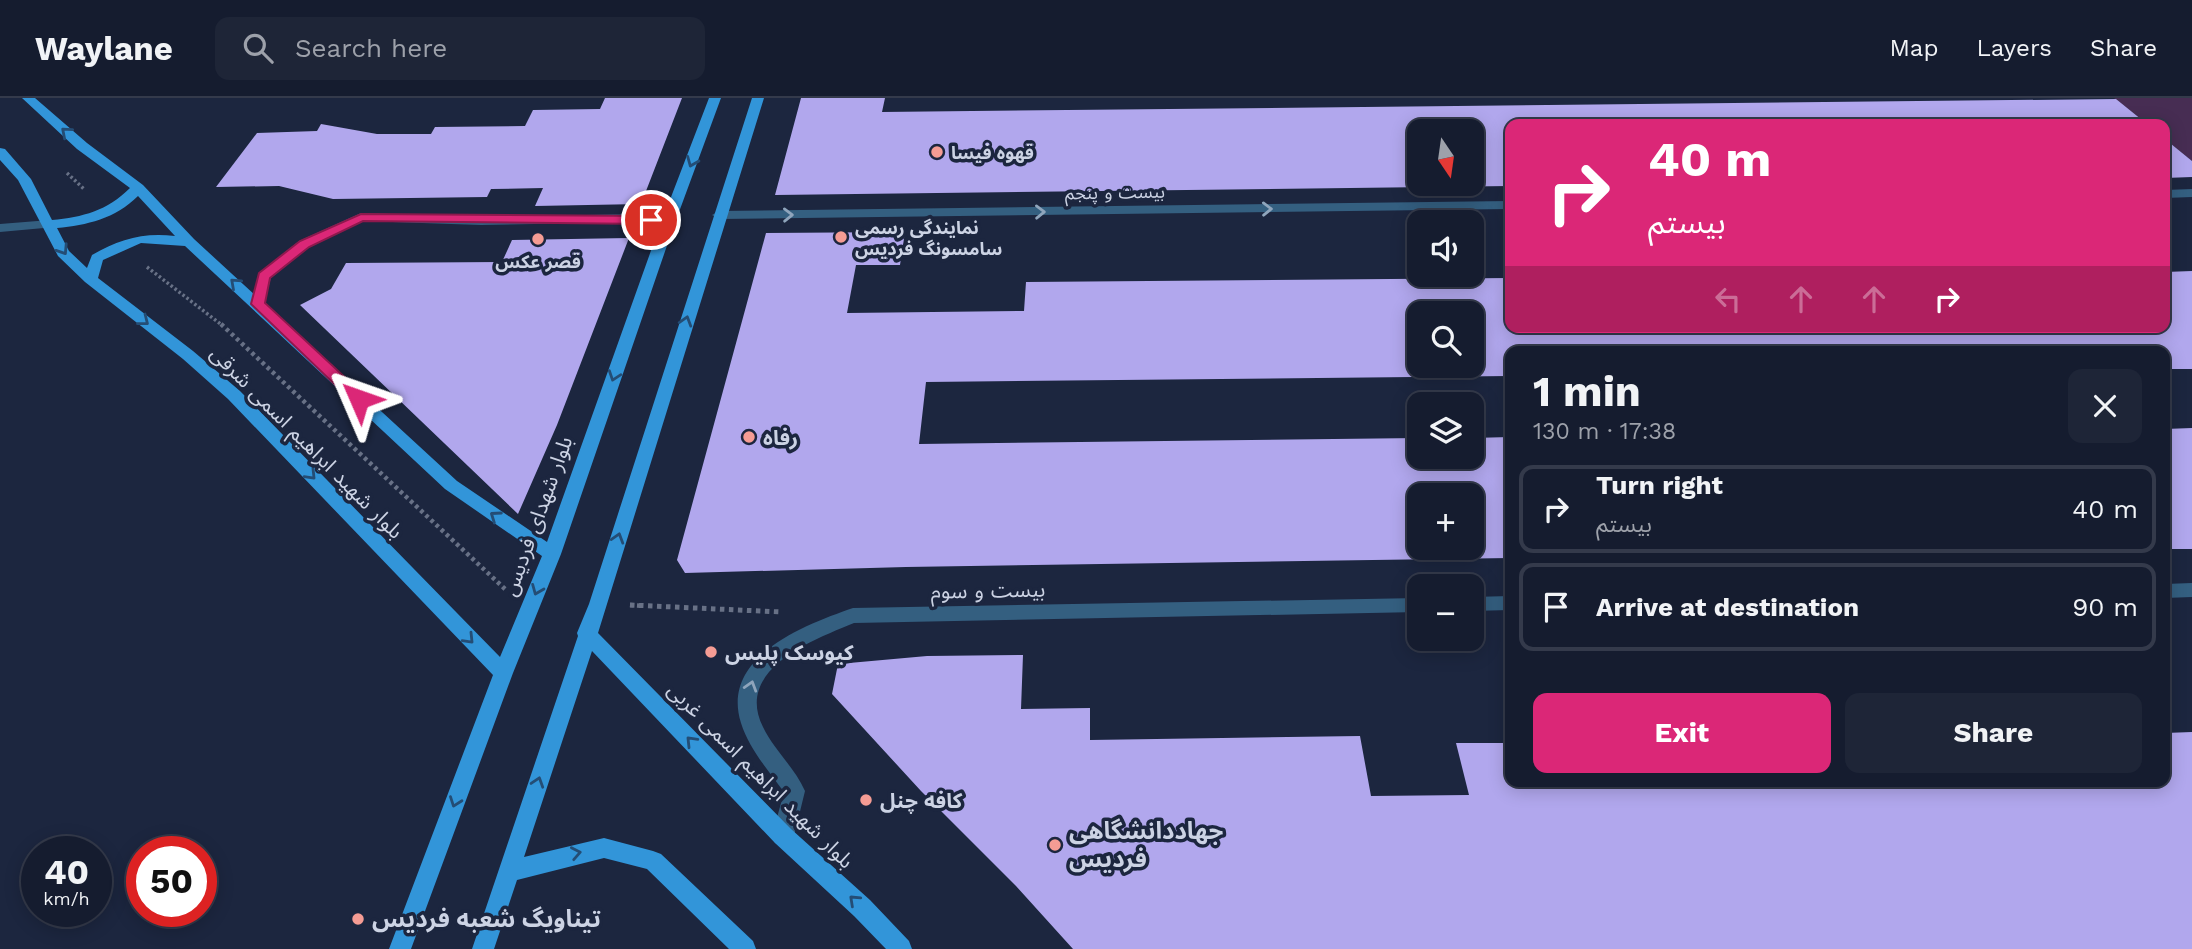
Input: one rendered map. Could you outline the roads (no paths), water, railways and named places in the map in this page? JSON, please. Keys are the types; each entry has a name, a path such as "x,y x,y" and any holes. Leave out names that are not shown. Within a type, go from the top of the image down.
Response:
{"main road":[{"path":"28,98 82,146 138,188 189,242 451,485 552,554"},
{"name":"بلوار شهدای فردیس","path":"400,949 503,673 552,554 665,231 715,98"},
{"path":"483,949 598,604 758,98"},
{"name":"بلوار شهید ابراهیم اسمی شرقی","path":"0,152 24,179 50,224 62,253 90,279 234,395 503,673"},
{"path":"50,224 109,214 124,204 138,188"},
{"path":"90,279 97,258 120,244 155,236 189,242"},
{"name":"بلوار شهید ابراهیم اسمی غربی","path":"586,634 783,836 862,908 897,947"},
{"path":"510,871 604,848 653,861 744,949"}],"street":[{"path":"2170,194 2192,193"},
{"name":"بیست و پنجم","path":"719,215 1505,205"},
{"path":"258,304 264,276 304,244 361,217 481,220 638,218 651,220 665,231"},
{"path":"0,228 50,224"},
{"path":"2170,591 2192,590"},
{"path":"1484,604 1505,603"},
{"name":"بیست و سوم","path":"783,836 795,791 751,724 747,701 751,677 775,654 806,636 853,616 1407,604"}],"place":[{"name":"قهوه فیسا","path":"937,152"},
{"name":"نمایندگی رسمی سامسونگ فردیس","path":"841,237"},
{"name":"قصر عکس","path":"538,239"},
{"name":"رفاه","path":"749,437"},
{"name":"کیوسک پلیس","path":"711,652"},
{"name":"کافه چنل","path":"866,800"},
{"name":"جهاددانشگاهی فردیس","path":"1055,845"},
{"name":"تیناویگ شعبه فردیس","path":"358,919"}]}
